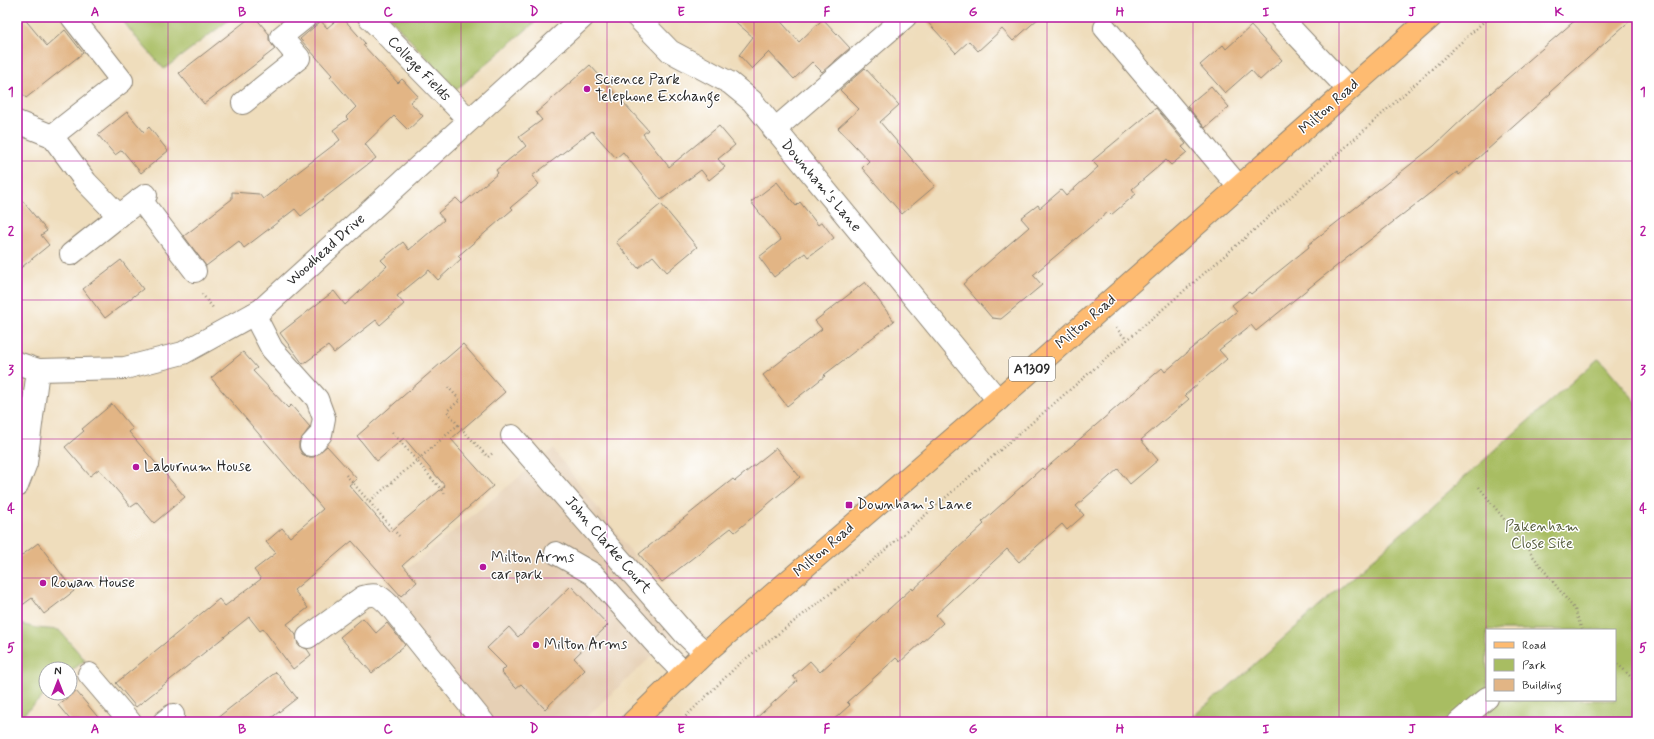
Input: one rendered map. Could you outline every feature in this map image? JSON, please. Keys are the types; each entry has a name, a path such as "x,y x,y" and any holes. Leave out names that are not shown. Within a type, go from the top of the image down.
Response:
{"main road":[{"name":"Milton Road","path":"633,722 705,653 998,400 1431,17"}],"street":[{"path":"52,136 122,81 72,17"},
{"path":"243,103 299,58 281,37 306,17"},
{"name":"College Fields","path":"369,17 469,120"},
{"name":"Woodhead Drive","path":"17,363 38,370 125,368 183,353 261,310 583,17"},
{"name":"Downham's Lane","path":"637,17 670,51 730,83 752,102 998,400"},
{"path":"774,130 905,17"},
{"path":"1280,17 1348,89"},
{"path":"1105,28 1240,187"},
{"path":"17,122 52,136 86,182 119,216"},
{"path":"71,254 143,197 195,271"},
{"path":"254,314 272,349 317,399 324,418 321,434 311,445"},
{"path":"17,486 26,463 38,370"},
{"name":"John Clarke Court","path":"512,436 685,634 705,653"},
{"path":"556,553 593,574 684,674"},
{"path":"308,637 363,597 373,594 389,604 483,722"},
{"path":"89,674 130,722"},
{"path":"1459,722 1486,699"}],"path":[{"path":"680,722 739,664 870,563 1253,230 1489,17"},
{"path":"448,387 460,400 447,411 488,458 512,436"},
{"path":"370,501 458,425"},
{"path":"392,432 446,495"},
{"path":"346,475 399,536"},
{"path":"1479,487 1575,610 1582,629"},
{"path":"1616,662 1637,683"}],"shaded area":[{"path":"553,449 687,626 581,722 492,722 382,590"}],"green space":[{"path":"120,17 233,17 164,69"},
{"path":"389,17 541,17 456,90"},
{"name":"Pakenham Close Site","path":"1599,358 1637,403 1637,722 1186,722 1224,691"},
{"path":"17,623 36,628 59,630 85,660 78,666 78,661 38,661 38,701 17,720"}],"building":[{"path":"17,17 23,17 47,46 65,30 83,53 26,98 17,87"},
{"path":"251,17 255,17 269,34 269,40 275,49 204,104 179,73"},
{"path":"342,17 365,43 363,45 398,83 402,79 418,96 410,102 423,116 408,130 394,116 365,144 376,158 301,216 295,209 244,248 239,241 206,266 184,236 232,199 232,192 259,194 263,199 340,140 333,130 348,119 346,117 356,107 330,77 332,75 300,39 321,21 327,28"},
{"path":"730,17 777,17 799,42 823,19 850,48 822,72 812,62 794,79 769,52 752,69 739,55 753,37"},
{"path":"923,17 1040,17 1013,41 1002,29 978,51 969,41 956,53"},
{"path":"1579,17 1634,17 1459,175 1457,172 1256,331 1251,325 1219,350 1227,359 1185,395 1189,399 1141,440 1158,460 1130,484 1118,469 1076,506 1084,515 1067,530 1062,524 1019,562 1007,549 936,615 943,623 900,662 896,658 847,702 850,705 831,722 752,722 797,681 793,676 810,661 820,672 912,588 913,590 984,524 982,522 1042,468 1044,470 1162,368 1165,372 1237,311 1232,305 1249,292 1251,294 1309,247 1308,245 1434,146 1485,98"},
{"path":"1251,26 1282,60 1260,80 1251,70 1225,93 1200,65 1223,45 1226,49"},
{"path":"590,65 648,130 643,134 669,167 719,126 735,145 718,159 725,167 709,180 701,170 661,200 623,152 616,158 592,131 532,176 539,184 511,207 513,209 458,256 461,259 438,280 429,270 397,296 404,304 380,325 376,320 334,353 328,346 303,364 280,333 334,291 345,305 387,266 381,260 403,242 409,250 444,220 438,213 456,198 462,204 498,173 496,170 526,146 519,137 542,120 536,113"},
{"path":"865,68 899,105 880,122 935,186 902,214 862,168 869,161 838,128 859,109 840,90"},
{"path":"1211,86 1229,107 1205,128 1187,106"},
{"path":"1156,108 1186,144 1182,147 1187,152 1171,165 1166,160 1132,189 1136,194 1111,215 1108,212 1033,275 1042,285 1001,319 992,318 963,284 1029,227 1021,218 1038,205 1040,208 1061,190 1066,196 1098,167 1092,161"},
{"path":"127,112 144,132 149,127 168,151 141,173 122,150 115,155 98,135"},
{"path":"777,182 796,206 800,202 818,225 822,222 834,238 808,257 805,253 774,277 759,257 781,240 751,202"},
{"path":"17,194 47,231 41,235 49,245 17,271"},
{"path":"661,204 697,247 667,272 653,256 638,268 616,242"},
{"path":"121,260 143,289 105,318 83,289"},
{"path":"865,282 894,321 824,375 825,376 787,406 763,375 822,329 815,321"},
{"path":"463,344 505,392 451,439 493,486 403,565 417,582 401,596 352,541 294,590 308,608 287,624 296,635 298,645 307,649 311,655 293,669 263,629 260,631 249,617 136,707 116,683 219,599 225,606 261,579 254,570 276,553 266,542 282,528 290,537 323,509 211,378 243,352 257,368 253,371 288,408 291,405 310,427 299,442 299,448 302,454 308,457 314,457 327,446 357,479 349,485 390,532 445,486 404,438 377,461 357,436"},
{"name":"Laburnum House","path":"112,404 133,429 129,432 185,497 154,523 137,503 131,507 99,469 90,476 65,447 84,431 82,429"},
{"path":"776,448 800,477 735,532 731,528 662,582 639,554 733,479 735,481"},
{"name":"Rowan House","path":"38,543 74,591 44,614 32,598 17,609 17,559"},
{"name":"Milton Arms","path":"571,586 608,625 574,658 585,670 545,709 521,684 516,688 501,672 506,667 487,648 509,627 518,637"},
{"path":"363,618 376,633 387,623 405,645 372,673 340,637"},
{"path":"276,672 297,698 266,722 212,722"},
{"path":"78,693 102,722 72,722 58,705 63,701 78,701"}],"place":[{"name":"Science Park Telephone Exchange","path":"587,89"},
{"name":"Laburnum House","path":"136,467"},
{"name":"Downham's Lane","path":"849,505"},
{"name":"Milton Arms car park","path":"483,567"},
{"name":"Rowan House","path":"43,583"},
{"name":"Milton Arms","path":"536,645"}]}
